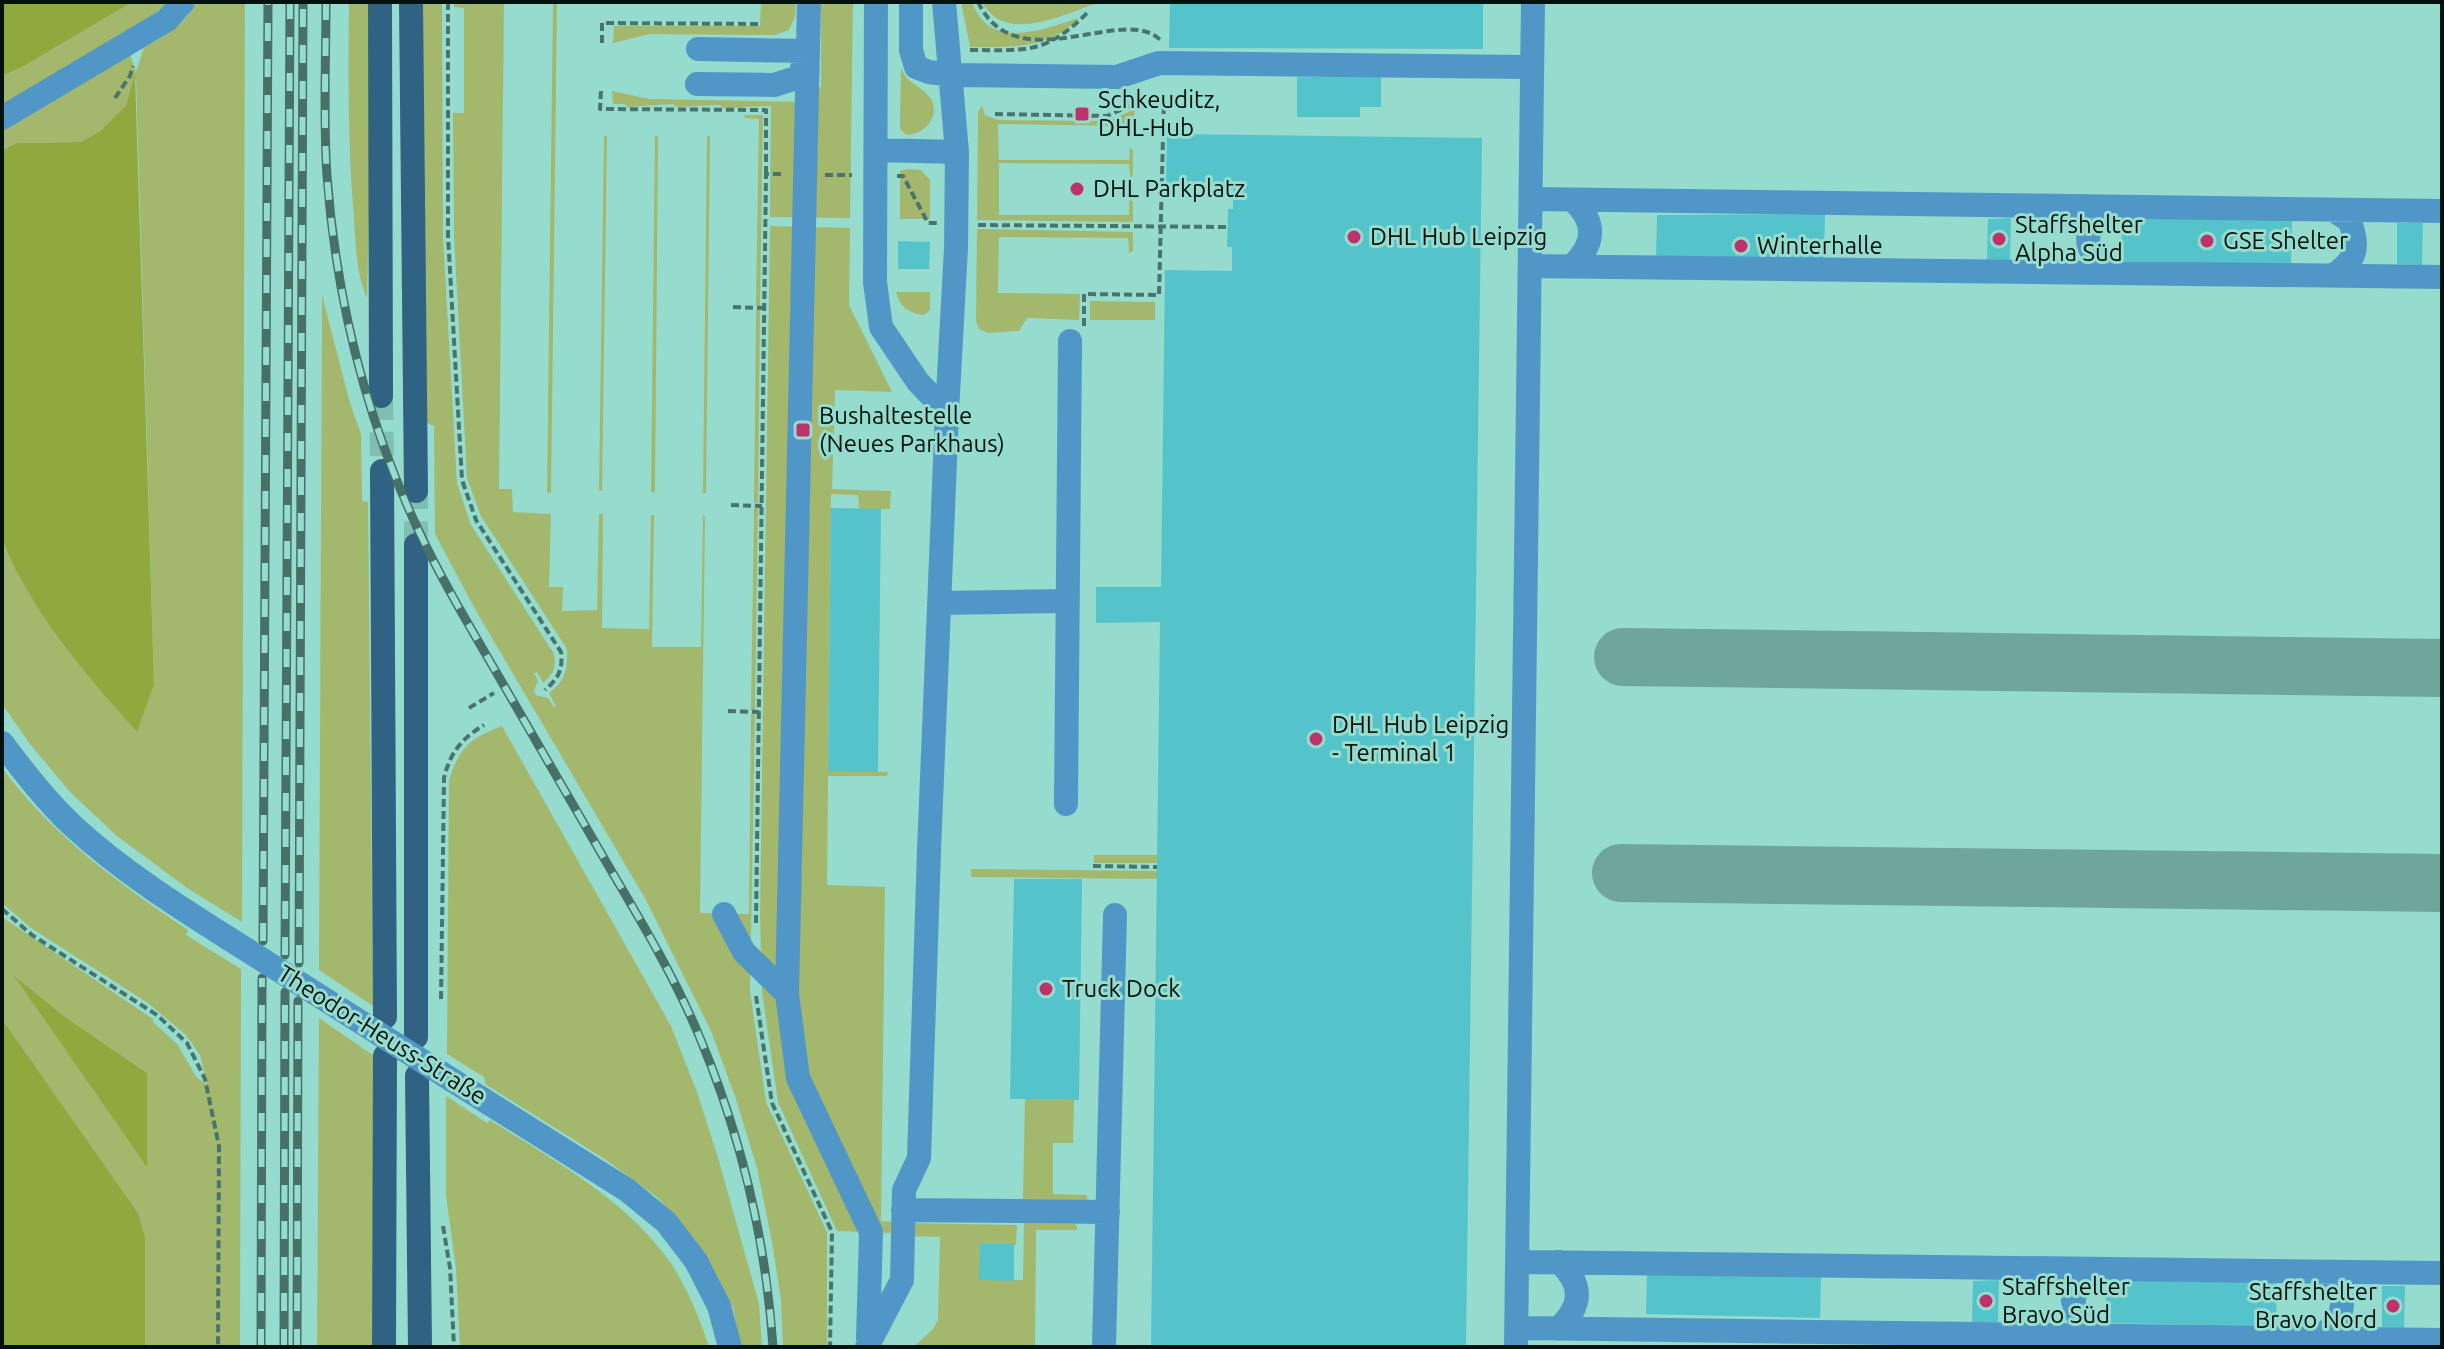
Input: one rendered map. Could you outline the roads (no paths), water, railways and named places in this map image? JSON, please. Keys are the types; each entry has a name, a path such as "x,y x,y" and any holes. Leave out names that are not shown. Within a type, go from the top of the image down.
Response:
{"main road":[{"path":"380,2 381,396"},
{"path":"411,2 416,491"},
{"path":"382,471 385,1017"},
{"path":"416,545 416,1037"},
{"path":"384,1347 385,1056"},
{"path":"417,1076 420,1347"}],"street":[{"path":"2,118 167,20 183,2"},
{"path":"809,2 787,994 798,1078 871,1232 867,1346"},
{"path":"876,2 875,282 881,327 918,382 947,412"},
{"path":"911,2 911,50 916,67 952,75 1117,77 1159,63 1532,67"},
{"path":"867,1346 902,1280 904,1190 919,1158 956,236 957,152 944,2"},
{"path":"1533,2 1517,1338 1558,1329 2442,1340"},
{"path":"698,49 808,51"},
{"path":"697,84 774,85 799,77 808,51"},
{"path":"876,150 957,152"},
{"path":"1531,199 2442,211"},
{"path":"1572,266 1585,253 1590,233 1586,213 1573,200"},
{"path":"2112,273 2094,260 2087,239 2093,220 2113,207"},
{"path":"2333,210 2350,221 2357,242 2350,262 2333,276"},
{"path":"1530,266 2442,277"},
{"path":"1066,804 1070,341"},
{"path":"939,603 1066,601"},
{"name":"Theodor-Heuss-Straße","path":"2,743 32,782 73,825 121,866 228,938 627,1190 666,1222 696,1261 719,1306 730,1347"},
{"path":"724,914 744,952 787,994"},
{"path":"1104,1347 1115,915"},
{"path":"903,1210 1108,1212"},
{"path":"1518,1262 2442,1273"},
{"path":"1558,1329 1572,1315 1577,1296 1573,1275 1559,1262"},
{"path":"2097,1335 2080,1322 2073,1301 2080,1281 2098,1269"},
{"path":"2319,1338 2336,1325 2343,1305 2337,1285 2320,1272"}],"tunnel":[{"path":"381,396 382,471"},
{"path":"416,491 416,545"}],"railway":[{"path":"263,941 268,2"},
{"path":"285,955 290,2"},
{"path":"299,963 303,2"},
{"path":"326,2 325,132 331,221 356,355 382,441 416,525 438,569 648,933 700,1038 728,1113 758,1228 773,1347"},
{"path":"261,1347 262,978"},
{"path":"284,1347 285,992"},
{"path":"297,1347 298,1001"}],"place":[{"name":"Schkeuditz, DHL-Hub","path":"1082,114"},
{"name":"DHL Parkplatz","path":"1077,189"},
{"name":"DHL Hub Leipzig","path":"1354,237"},
{"name":"Staffshelter Alpha Süd","path":"1999,239"},
{"name":"GSE Shelter","path":"2207,241"},
{"name":"Winterhalle","path":"1741,246"},
{"name":"Bushaltestelle (Neues Parkhaus)","path":"803,430"},
{"name":"DHL Hub Leipzig - Terminal 1","path":"1316,739"},
{"name":"Truck Dock","path":"1046,989"},
{"name":"Staffshelter Bravo Süd","path":"1986,1301"},
{"name":"Staffshelter Bravo Nord","path":"2393,1306"}]}
